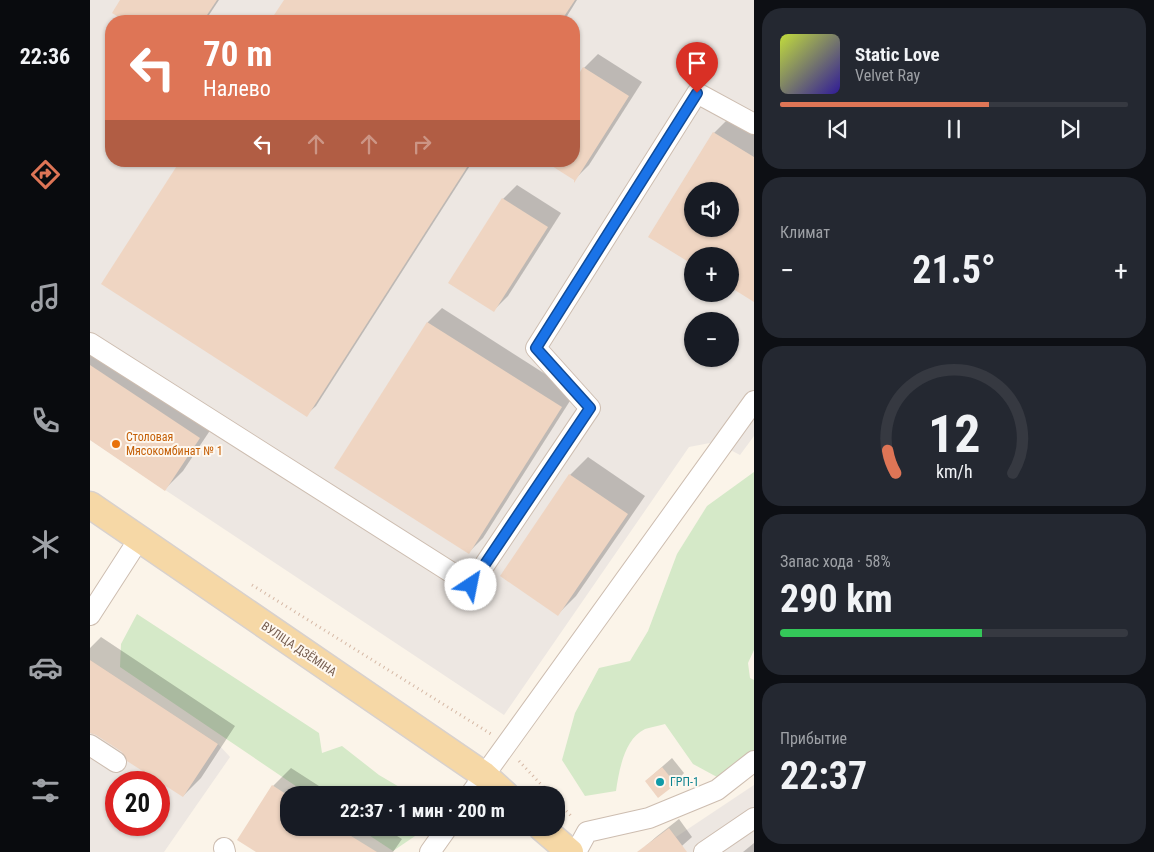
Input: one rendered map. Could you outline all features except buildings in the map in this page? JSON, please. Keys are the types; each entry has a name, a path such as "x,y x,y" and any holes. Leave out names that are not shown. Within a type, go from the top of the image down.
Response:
{"main road":[{"name":"ВУЛІЦА ДЗЁМІНА","path":"90,505 477,785"},
{"path":"551,836 570,852"}],"lane":[{"path":"90,343 471,585 590,408 536,348 697,93 754,124"},
{"path":"477,785 754,401"},
{"path":"90,614 139,539"},
{"path":"90,745 116,762"},
{"path":"576,852 587,832 649,818 717,790 754,761"},
{"path":"704,852 754,818"},
{"path":"430,852 441,836"}],"path":[{"path":"247,582 495,737 542,786"}],"shaded area":[{"path":"90,0 754,0 754,436 740,455 715,442 689,447 504,715 90,440"},
{"path":"90,660 218,744 230,757 164,852 90,852"},
{"path":"754,785 754,852 649,852 645,846 669,828 676,837"}],"green space":[{"path":"754,472 754,650 748,663 750,678 754,680 754,752 751,756 717,777 693,764 665,724 647,728 632,740 627,748 621,765 616,791 585,796 562,760 575,713 599,668 630,661 648,631 677,554 707,506"},
{"path":"137,614 319,733 322,753 342,746 379,775 398,786 296,786 120,667 121,644"},
{"path":"370,836 415,836 393,851"}],"place":[{"name":"Столовая Мясокомбинат № 1","path":"116,444"},
{"name":"ГРП-1","path":"660,782"}],"route":[{"path":"471,585 590,408 536,348 697,93"}]}
